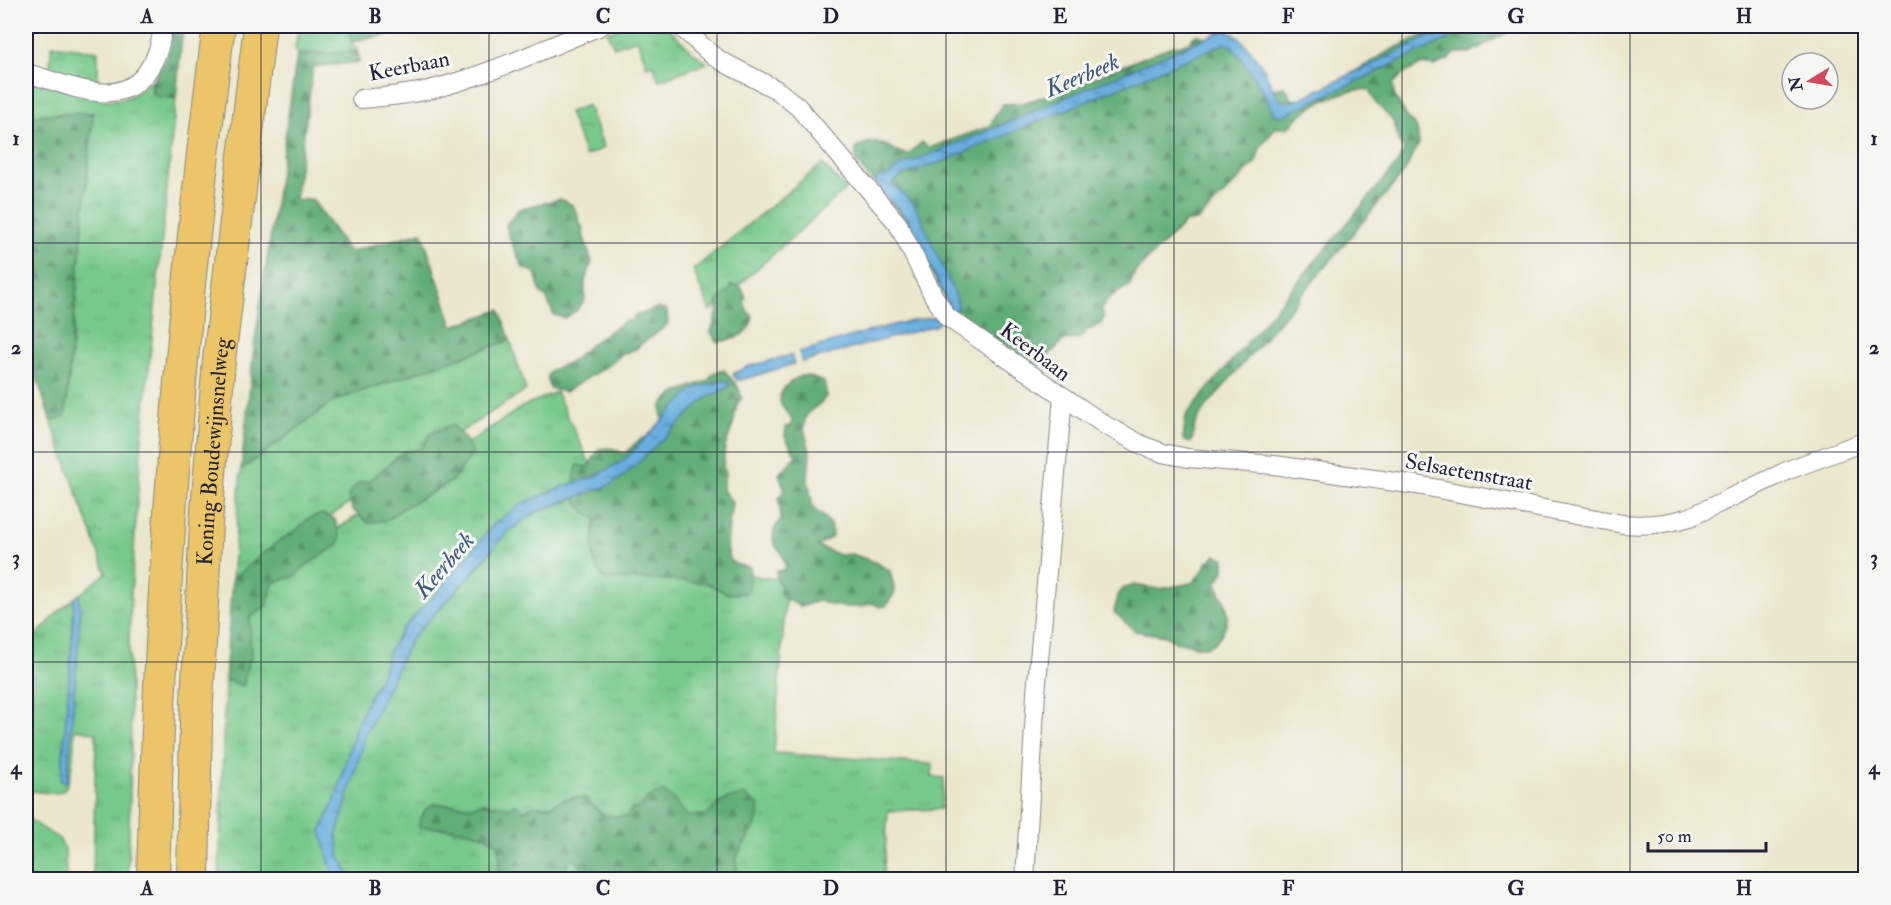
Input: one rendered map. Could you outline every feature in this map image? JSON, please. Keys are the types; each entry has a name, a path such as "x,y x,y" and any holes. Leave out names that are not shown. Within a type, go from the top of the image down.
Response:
{"highway":[{"name":"Koning Boudewijnsnelweg","path":"153,879 169,522 178,398 202,150 219,26"},
{"name":"Koning Boudewijnsnelweg","path":"193,879 196,721 207,512 219,360 260,26"}],"street":[{"path":"26,73 95,92 112,93 124,90 140,81 153,64 162,40 162,26"},
{"name":"Keerbaan","path":"361,99 400,96 476,76 601,26"},
{"name":"Keerbaan","path":"680,26 712,55 777,90 798,107 898,224 933,295 947,317 1062,397 1036,693 1025,879"},
{"name":"Selsaetenstraat","path":"1062,397 1105,425 1144,446 1163,453 1188,458 1318,471 1417,485 1623,524 1642,525 1690,517 1783,472 1866,441"}],"green space":[{"path":"171,26 183,26 176,98 159,97 152,92 154,79 171,45"},
{"path":"299,26 348,26 351,42 358,51 297,55 295,47"},
{"path":"348,26 391,26 392,34 351,42"},
{"path":"623,26 667,26 690,50 707,63 659,80 653,64 647,66 637,39 614,47 607,32"},
{"path":"1443,26 1519,26 1470,53 1455,53 1448,60 1434,66 1422,64 1402,75 1393,84 1394,95 1407,117 1417,128 1419,143 1405,171 1205,408 1195,424 1190,443 1183,440 1186,415 1396,165 1404,151 1393,121 1375,102 1369,90 1334,96 1308,109 1292,125 1275,128 1260,148 1256,162 1197,221 1187,221 1135,272 1130,285 1108,300 1102,309 1104,317 1101,324 1086,331 1080,338 1063,341 1037,367 959,319 951,310 904,219 856,162 856,148 864,144 877,142 908,155 922,142 929,148 990,126 1003,104 1023,103 1063,90 1172,46 1191,41 1198,34 1208,39 1229,42 1271,89 1284,87 1290,98 1299,101 1322,91 1389,51"},
{"path":"52,45 98,51 98,85 49,70"},
{"path":"358,51 359,62 313,67 295,200 312,199 349,252 422,232 453,326 500,310 510,340 334,401 241,470 254,348 297,55"},
{"path":"26,79 107,100 132,95 152,80 152,93 160,97 176,98 141,447 131,593 128,879 93,879 96,733 75,729 68,782 61,792 28,791 33,675 26,675 26,647 59,611 106,573 51,421 65,417 93,113 26,115"},
{"path":"588,105 604,148 585,156 569,112"},
{"path":"93,113 65,417 51,421 26,345 26,115"},
{"path":"822,164 846,189 710,311 693,270"},
{"path":"560,199 573,205 583,229 592,262 585,281 585,300 577,310 565,318 554,315 546,297 541,294 535,272 523,268 506,225 519,209"},
{"path":"731,285 741,287 746,298 744,301 747,311 753,316 752,322 740,336 717,342 711,332 717,314 718,300 730,290"},
{"path":"657,308 667,310 668,324 636,349 622,354 612,363 565,392 550,388 548,375 551,370 572,361 591,344 626,320 631,321 635,316"},
{"path":"510,340 526,390 232,579 241,470 334,401"},
{"path":"724,370 738,387 742,398 737,404 725,447 723,467 725,474 723,490 732,502 728,550 733,563 750,567 749,588 744,593 728,594 706,583 670,580 605,580 594,559 593,536 596,520 581,509 577,500 575,479 578,465 588,467 599,449 612,448 625,453 640,439 649,437 665,422 661,413 662,406 667,399 683,390 708,381 713,373"},
{"path":"801,376 824,382 827,395 809,412 805,419 804,429 810,451 808,481 813,508 827,520 832,531 832,537 817,546 839,555 852,554 875,562 890,571 895,592 886,606 880,607 872,603 861,607 842,607 817,601 801,607 782,597 781,585 778,583 776,572 786,568 781,552 773,539 774,530 781,519 779,498 785,490 779,474 796,456 785,436 786,427 791,426 792,418 782,406 780,398 786,386"},
{"path":"556,392 596,476 522,504 403,628 390,649 382,674 355,730 335,800 327,817 342,816 367,731 411,639 472,574 507,532 536,512 605,487 712,570 787,580 774,753 933,764 932,777 944,778 941,809 888,811 883,879 219,880 225,680 243,685 247,601 272,572 522,407"},
{"path":"452,425 465,439 473,454 451,482 403,508 387,520 368,523 352,509 348,496 357,484 370,480 403,452 420,449 431,433"},
{"path":"322,514 335,519 340,538 338,545 305,566 295,576 273,583 267,606 250,617 251,658 243,686 225,680 232,579 277,542 297,530 309,518"},
{"path":"1216,555 1224,559 1224,571 1217,582 1226,606 1227,620 1219,638 1210,645 1201,647 1177,643 1166,636 1135,631 1114,612 1118,595 1124,588 1134,585 1159,589 1192,583 1207,562"},
{"path":"663,791 687,816 707,815 727,799 744,795 758,805 755,826 737,859 741,879 584,879 579,863 574,859 568,862 564,879 505,879 498,871 500,860 498,844 490,838 460,830 419,827 419,822 426,809 434,804 471,806 483,802 508,808 516,804 524,811 533,806 549,806 575,797 586,798 604,814 627,816 632,809 641,807 647,798"},
{"path":"26,817 59,839 65,849 66,879 26,879"}],"water":[{"path":"1452,26 1476,26 1282,116 1274,114 1250,70 1231,45 1225,43 944,161 903,175 892,184 912,202 918,211 956,297 958,308 954,311 951,310 908,219 873,182 881,176 885,178 900,166 1224,30 1235,35 1248,47 1263,67 1277,96 1288,102 1297,100"},
{"path":"938,317 939,323 934,326 802,362 799,352 885,327"},
{"path":"791,355 794,364 741,380 737,380 733,374 746,367"},
{"path":"728,381 730,386 705,399 624,476 610,485 536,512 507,532 472,574 411,639 367,731 337,834 340,856 351,879 336,879 321,831 335,800 355,730 382,674 390,649 403,628 433,597 495,523 522,504 596,476 624,460 696,388"},
{"path":"79,595 78,648 67,782 61,781 74,600"}],"water label":[{"name":"Keerbeek","path":"1082,75"},
{"name":"Keerbeek","path":"444,565"}]}
